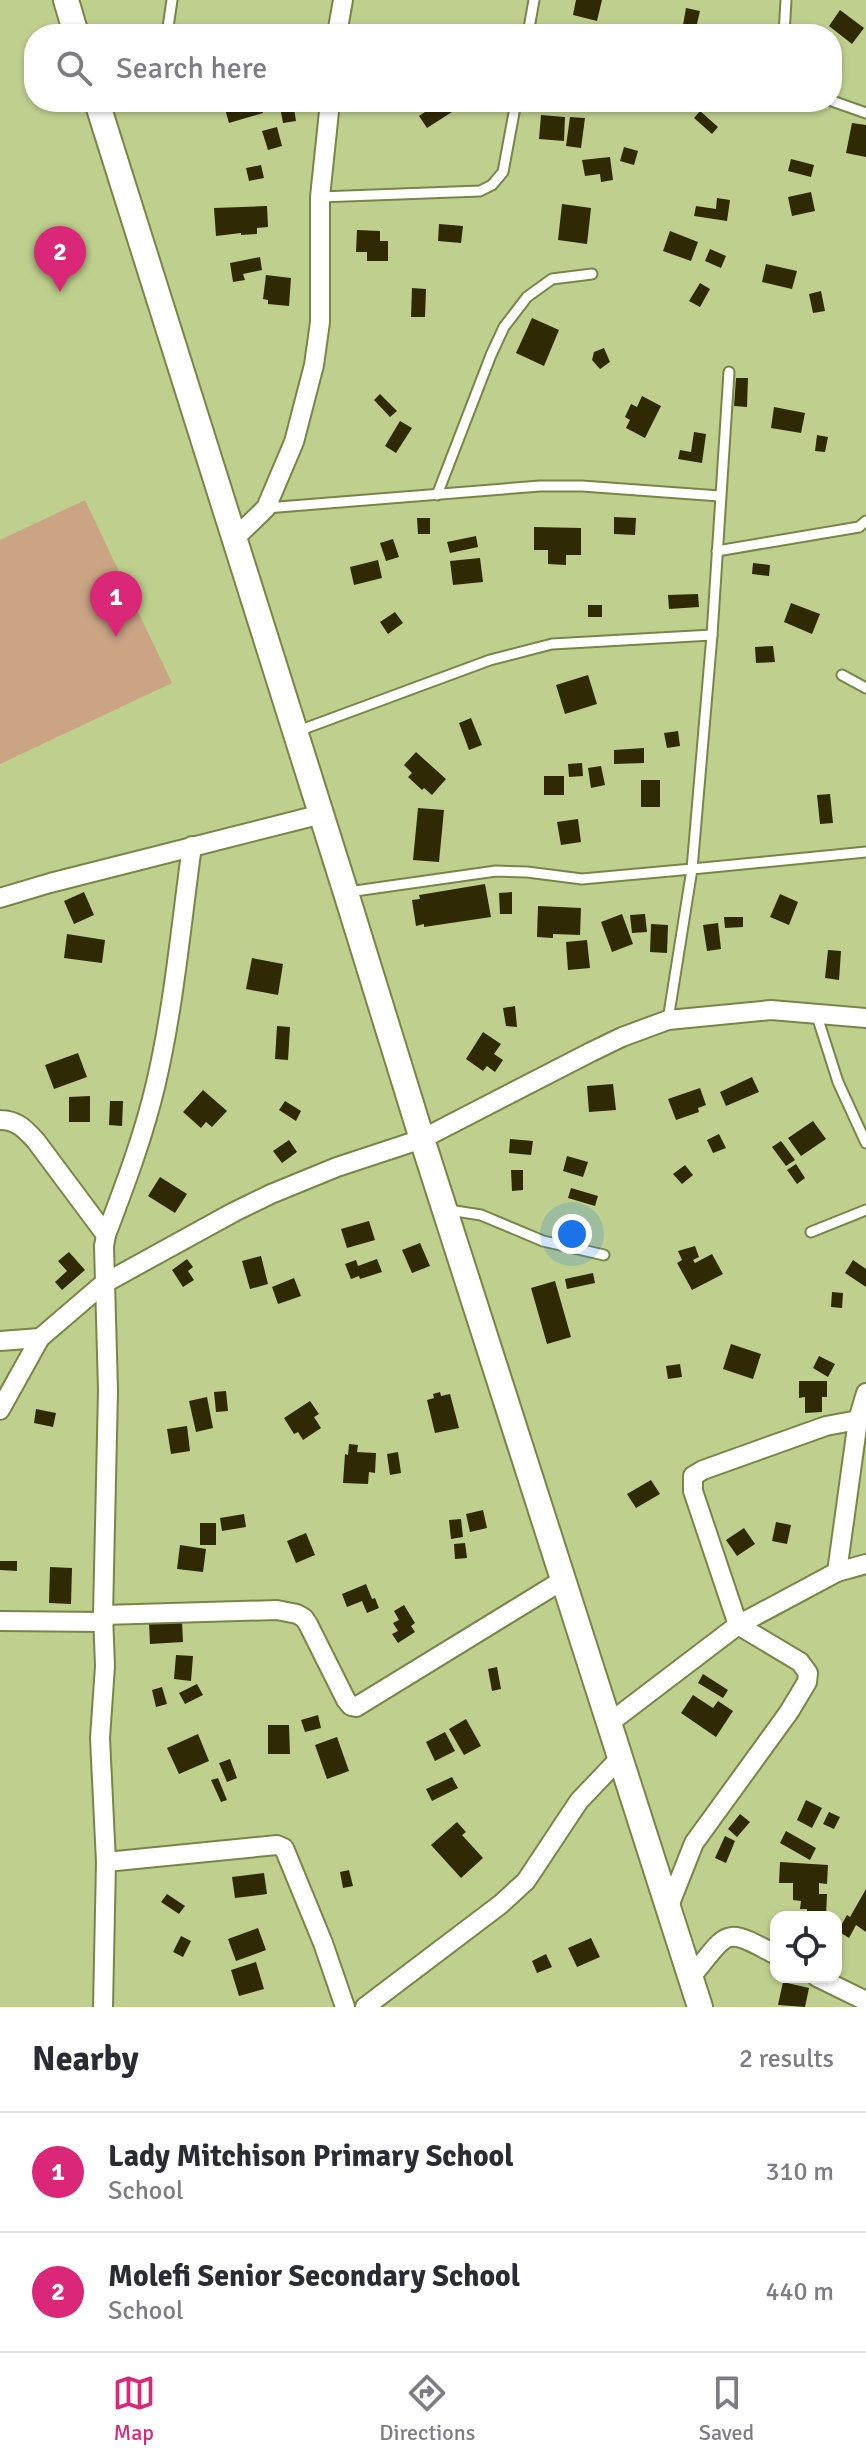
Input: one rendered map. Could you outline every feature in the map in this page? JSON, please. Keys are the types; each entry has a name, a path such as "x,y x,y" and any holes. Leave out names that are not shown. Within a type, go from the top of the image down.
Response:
{"main road":[{"path":"66,0 73,24"},
{"path":"100,112 422,1139 700,2007"}],"street":[{"path":"339,24 343,0"},
{"path":"235,538 266,508 294,442 314,365 320,322 320,197 329,112"},
{"path":"0,898 322,814"},
{"path":"103,2007 106,1862 100,1738 105,1666 108,1390 103,1284 106,1235 132,1168 156,1085 192,846"},
{"path":"0,1410 40,1338 103,1284 271,1194 337,1167 422,1139 591,1052 668,1020 753,1010 866,1018"},
{"path":"0,1120 15,1122 29,1133 106,1235"},
{"path":"0,1341 40,1338"},
{"path":"837,1572 858,1420 866,1395"},
{"path":"669,1906 694,1843 789,1712 807,1682 808,1673 800,1662 738,1625 693,1491 693,1476 826,1426 858,1420"},
{"path":"608,1724 738,1625 837,1572 866,1564"},
{"path":"0,1621 104,1619 236,1610 277,1610 297,1614 308,1624 346,1700 356,1707 563,1580"},
{"path":"365,2007 501,1904 526,1881 579,1801 620,1758"},
{"path":"106,1862 277,1845 284,1848 345,2007"},
{"path":"691,1977 723,1939 731,1936 742,1937 770,1952"},
{"path":"829,1983 866,2001"}],"lane":[{"path":"168,24 172,0"},
{"path":"530,24 534,0"},
{"path":"785,24 786,0"},
{"path":"842,105 866,113"},
{"path":"320,197 480,191 492,185 503,172 514,112"},
{"path":"437,495 504,327 527,297 552,279 592,274"},
{"path":"668,1020 692,869 712,635 729,372"},
{"path":"266,508 497,488 582,486 720,496"},
{"path":"717,551 859,527 866,521"},
{"path":"295,733 490,660 552,644 712,635"},
{"path":"842,675 866,688"},
{"path":"346,893 496,871 582,879 866,852"},
{"path":"816,1013 838,1082 866,1143"},
{"path":"445,1210 481,1215 543,1241 604,1255"},
{"path":"811,1232 866,1210"}],"shaded area":[{"path":"85,500 172,683 0,764 0,540"}],"building":[{"path":"576,0 602,0 597,21 573,15"},
{"path":"686,8 700,11 697,24 683,24"},
{"path":"840,10 864,28 852,44 842,36 842,24 830,24"},
{"path":"226,112 263,112 263,113 229,123"},
{"path":"281,112 295,112 296,121 283,123"},
{"path":"425,112 452,112 427,128 419,116"},
{"path":"701,112 718,127 712,134 694,118"},
{"path":"541,115 565,117 564,141 539,139"},
{"path":"570,117 585,118 581,148 566,146"},
{"path":"852,123 866,125 866,157 846,153"},
{"path":"277,127 282,146 268,150 262,131"},
{"path":"624,147 638,151 634,165 620,161"},
{"path":"610,157 613,180 601,182 600,174 585,176 582,160"},
{"path":"791,159 814,165 811,177 788,171"},
{"path":"261,165 264,178 249,181 246,168"},
{"path":"811,192 815,211 792,216 788,197"},
{"path":"717,198 730,200 727,221 694,216 696,206 716,209"},
{"path":"562,204 591,208 587,244 558,240"},
{"path":"267,206 268,227 257,228 257,234 216,236 214,208"},
{"path":"439,224 463,226 461,243 438,241"},
{"path":"357,230 380,231 380,241 388,241 388,261 367,261 367,252 356,252"},
{"path":"670,231 698,242 691,261 663,251"},
{"path":"710,249 726,256 721,268 705,261"},
{"path":"260,257 262,270 243,274 245,280 233,282 230,263"},
{"path":"766,264 797,271 792,289 762,282"},
{"path":"266,275 291,278 289,306 268,304 268,300 263,299"},
{"path":"700,283 710,289 700,307 689,301"},
{"path":"412,288 426,289 425,317 411,317"},
{"path":"821,291 825,311 813,313 809,294"},
{"path":"532,318 559,330 544,366 516,353"},
{"path":"604,348 610,362 600,369 592,360 594,352"},
{"path":"736,378 748,378 747,407 734,406"},
{"path":"380,394 397,411 390,417 374,400"},
{"path":"642,396 661,406 645,438 626,428 630,420 625,417 631,404 637,407"},
{"path":"774,407 805,413 801,433 771,428"},
{"path":"400,421 412,428 396,453 385,446"},
{"path":"694,432 706,434 702,463 678,459 680,450 691,452"},
{"path":"817,435 828,437 825,452 815,451"},
{"path":"614,517 636,518 635,535 614,534"},
{"path":"417,518 430,518 430,534 418,534"},
{"path":"534,527 581,528 581,555 566,555 566,565 548,564 548,550 534,550"},
{"path":"476,536 478,547 450,553 447,542"},
{"path":"393,539 399,557 386,561 380,543"},
{"path":"480,558 483,582 453,585 450,561"},
{"path":"378,560 382,578 354,585 350,567"},
{"path":"753,563 770,565 769,576 752,574"},
{"path":"698,594 699,607 669,609 668,595"},
{"path":"791,603 820,614 812,634 784,622"},
{"path":"588,605 602,605 602,617 588,617"},
{"path":"395,612 403,623 388,634 380,622"},
{"path":"773,646 775,662 756,663 755,647"},
{"path":"588,675 597,704 565,714 556,685"},
{"path":"471,718 482,745 469,750 459,723"},
{"path":"678,731 680,746 667,748 664,733"},
{"path":"644,748 644,763 614,764 614,750"},
{"path":"416,752 446,779 432,795 408,777 412,773 404,765"},
{"path":"582,763 583,776 569,777 568,764"},
{"path":"601,766 605,785 591,788 588,768"},
{"path":"544,776 564,776 564,795 544,795"},
{"path":"641,780 660,780 660,807 641,807"},
{"path":"830,794 833,823 820,824 817,795"},
{"path":"418,808 444,810 439,862 413,860"},
{"path":"578,819 581,842 561,845 557,822"},
{"path":"485,884 491,917 416,926 412,900 420,899 419,895"},
{"path":"84,892 94,915 74,924 64,901"},
{"path":"512,892 512,914 500,914 499,893"},
{"path":"780,894 798,902 789,925 770,917"},
{"path":"538,906 581,908 580,935 537,937"},
{"path":"622,914 633,944 612,952 601,922"},
{"path":"645,914 647,932 632,933 630,915"},
{"path":"724,917 743,917 743,927 725,928"},
{"path":"718,923 721,949 707,951 703,925"},
{"path":"651,924 668,925 667,953 650,952"},
{"path":"67,934 105,940 102,963 64,958"},
{"path":"587,940 590,968 568,970 566,942"},
{"path":"828,950 841,951 839,980 825,978"},
{"path":"252,958 283,964 278,995 246,989"},
{"path":"515,1006 517,1027 506,1026 503,1008"},
{"path":"277,1026 290,1027 288,1060 275,1059"},
{"path":"483,1032 501,1044 494,1054 503,1060 495,1072 487,1066 483,1071 466,1059"},
{"path":"78,1053 87,1077 54,1089 45,1065"},
{"path":"752,1077 759,1092 726,1106 720,1092"},
{"path":"613,1084 616,1110 589,1112 587,1086"},
{"path":"700,1088 706,1105 698,1108 699,1112 676,1120 668,1099"},
{"path":"203,1090 227,1111 212,1127 206,1122 201,1128 183,1112"},
{"path":"90,1096 90,1122 69,1122 69,1097"},
{"path":"110,1101 123,1101 122,1126 109,1125"},
{"path":"285,1101 301,1111 296,1121 279,1110"},
{"path":"813,1121 826,1139 801,1156 788,1138"},
{"path":"719,1134 726,1148 713,1153 707,1140"},
{"path":"510,1139 533,1141 531,1155 509,1153"},
{"path":"289,1140 297,1152 282,1163 273,1151"},
{"path":"781,1141 795,1160 786,1166 772,1147"},
{"path":"567,1156 588,1162 583,1177 563,1171"},
{"path":"796,1164 805,1178 797,1184 787,1170"},
{"path":"685,1165 693,1175 682,1184 673,1174"},
{"path":"511,1170 523,1170 523,1190 512,1191"},
{"path":"160,1177 187,1194 175,1213 148,1196"},
{"path":"571,1188 598,1196 595,1206 568,1198"},
{"path":"369,1221 375,1240 347,1248 341,1229"},
{"path":"420,1243 430,1266 412,1273 402,1250"},
{"path":"695,1246 699,1257 693,1260 695,1263 712,1254 723,1274 692,1290 677,1263 682,1260 678,1251"},
{"path":"69,1252 85,1270 62,1290 55,1282 67,1271 58,1261"},
{"path":"261,1256 268,1284 250,1289 242,1261"},
{"path":"187,1259 193,1267 188,1271 194,1280 183,1287 172,1270"},
{"path":"377,1259 382,1272 351,1279 345,1264 356,1260 358,1266"},
{"path":"853,1260 866,1269 866,1287 845,1273"},
{"path":"593,1273 595,1283 567,1289 565,1279"},
{"path":"294,1278 301,1296 278,1304 272,1287"},
{"path":"555,1281 571,1337 547,1344 531,1288"},
{"path":"832,1292 843,1293 842,1308 831,1307"},
{"path":"731,1344 761,1354 753,1379 723,1369"},
{"path":"819,1356 835,1364 828,1377 813,1368"},
{"path":"680,1364 682,1377 668,1379 666,1366"},
{"path":"799,1381 827,1381 827,1397 822,1397 822,1412 805,1413 805,1397 799,1398"},
{"path":"226,1391 228,1411 216,1412 214,1392"},
{"path":"440,1392 441,1396 450,1394 459,1428 435,1433 427,1400"},
{"path":"207,1397 213,1428 196,1432 189,1401"},
{"path":"310,1401 319,1414 314,1417 321,1428 303,1440 298,1432 294,1434 284,1418"},
{"path":"36,1409 56,1413 53,1427 34,1423"},
{"path":"187,1426 190,1451 171,1454 167,1429"},
{"path":"349,1444 358,1445 357,1452 376,1453 375,1473 369,1472 368,1484 343,1483 345,1454 348,1455"},
{"path":"398,1452 401,1473 390,1475 387,1454"},
{"path":"651,1480 660,1494 636,1508 627,1494"},
{"path":"483,1510 487,1528 470,1532 466,1514"},
{"path":"244,1514 246,1527 222,1531 220,1518"},
{"path":"461,1519 463,1537 451,1539 449,1520"},
{"path":"776,1522 791,1525 787,1544 772,1541"},
{"path":"200,1523 216,1523 216,1545 200,1545"},
{"path":"744,1528 755,1544 737,1556 726,1540"},
{"path":"306,1533 315,1555 296,1563 287,1541"},
{"path":"465,1543 467,1558 455,1559 454,1544"},
{"path":"180,1545 206,1549 203,1572 177,1569"},
{"path":"0,1561 17,1561 17,1571 0,1570"},
{"path":"50,1567 72,1568 71,1604 49,1603"},
{"path":"366,1584 379,1608 367,1613 362,1601 347,1607 342,1594"},
{"path":"404,1605 415,1623 411,1626 415,1632 398,1643 392,1634 398,1631 393,1623 399,1620 394,1611"},
{"path":"182,1621 183,1642 150,1644 149,1622"},
{"path":"176,1655 193,1656 191,1681 174,1679"},
{"path":"497,1667 501,1689 492,1691 488,1669"},
{"path":"703,1674 728,1690 723,1698 698,1683"},
{"path":"197,1684 203,1695 185,1704 179,1693"},
{"path":"162,1687 167,1704 156,1707 152,1690"},
{"path":"693,1695 713,1708 718,1701 733,1711 716,1737 681,1713"},
{"path":"318,1715 321,1728 305,1732 301,1720"},
{"path":"466,1719 481,1746 464,1755 449,1729"},
{"path":"268,1725 289,1725 290,1754 268,1754"},
{"path":"445,1732 455,1751 435,1761 426,1742"},
{"path":"198,1734 209,1761 179,1774 167,1748"},
{"path":"337,1737 349,1771 327,1779 315,1745"},
{"path":"230,1759 237,1778 227,1782 219,1763"},
{"path":"452,1777 458,1788 432,1801 426,1789"},
{"path":"218,1778 227,1800 221,1802 211,1780"},
{"path":"806,1800 822,1808 812,1828 797,1820"},
{"path":"829,1812 840,1817 834,1829 823,1824"},
{"path":"740,1814 750,1822 737,1837 728,1829"},
{"path":"457,1822 466,1832 462,1835 483,1858 461,1878 431,1845"},
{"path":"786,1831 816,1848 810,1860 780,1843"},
{"path":"725,1836 735,1841 726,1863 715,1858"},
{"path":"780,1862 828,1865 827,1884 819,1883 819,1894 827,1894 826,1911 800,1909 801,1901 793,1900 793,1883 779,1883"},
{"path":"349,1870 353,1886 343,1888 340,1872"},
{"path":"264,1873 267,1894 235,1898 232,1877"},
{"path":"866,1889 866,1932 856,1925 849,1938 842,1934 842,1924 847,1915 850,1917"},
{"path":"167,1894 185,1906 179,1914 161,1902"},
{"path":"258,1928 266,1950 236,1961 228,1939"},
{"path":"181,1936 191,1941 183,1957 173,1952"},
{"path":"591,1938 600,1957 577,1967 568,1948"},
{"path":"546,1954 552,1967 537,1973 532,1961"},
{"path":"256,1962 264,1989 239,1996 231,1970"},
{"path":"783,1983 809,1988 805,2007 778,2005"}],"place":[{"name":"Molefi Senior Secondary School","path":"60,292"},
{"name":"Lady Mitchison Primary School","path":"116,637"}]}
